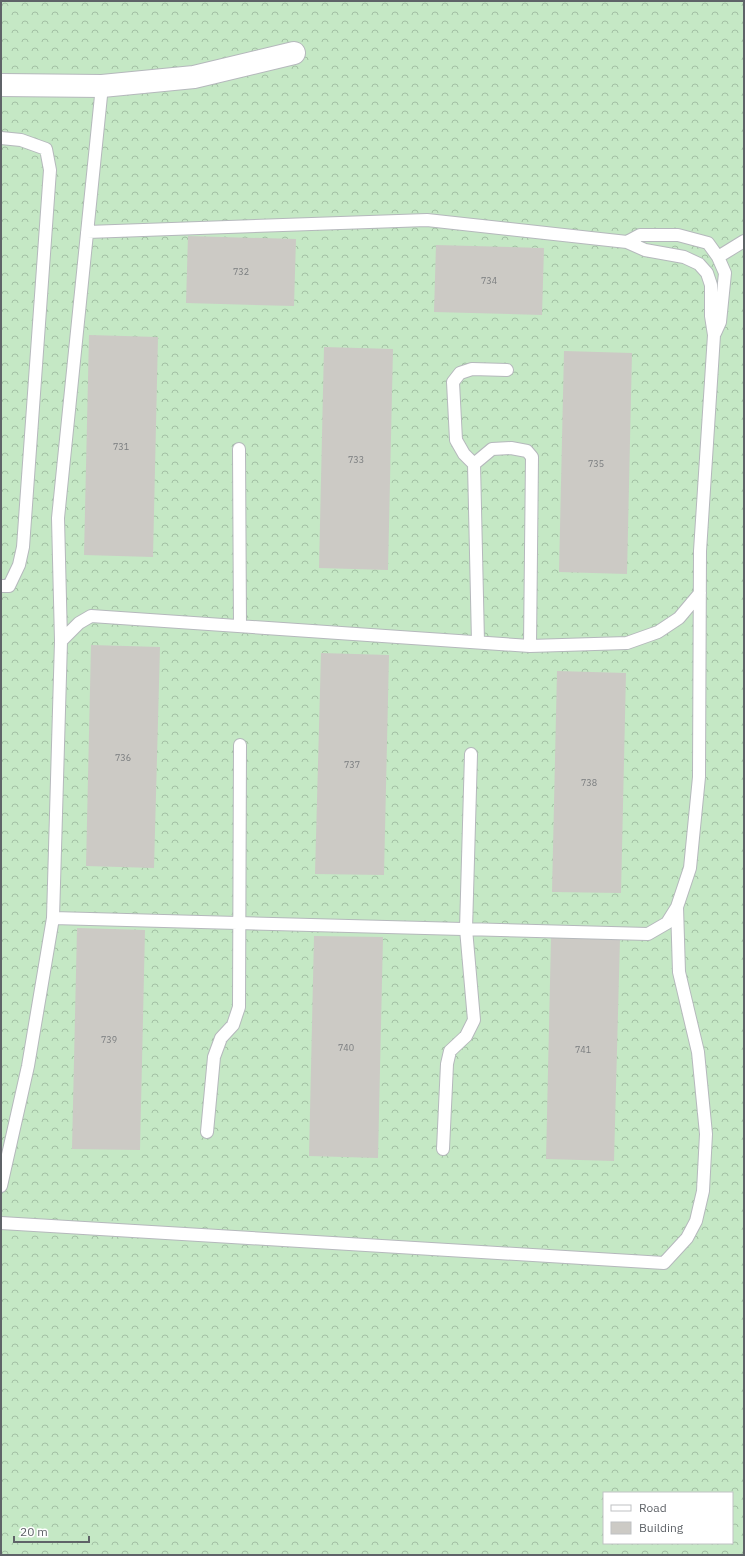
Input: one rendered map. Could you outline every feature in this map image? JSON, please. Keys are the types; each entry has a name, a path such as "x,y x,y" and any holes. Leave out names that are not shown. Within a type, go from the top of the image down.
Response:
{"street":[{"path":"1,85 102,86 194,77 294,53"}],"lane":[{"path":"1,1186 28,1066 53,918 61,641 58,518 102,86"},
{"path":"1,138 21,140 46,149 50,170 23,547 19,565 9,586 1,586"},
{"path":"53,918 648,934 668,923 677,907 690,868 699,777 700,551 714,335 711,316 711,285 707,273 699,264 684,257 645,250 627,242 427,220 86,232"},
{"path":"627,242 640,234 678,235 708,243 718,257 725,274 720,322 714,335"},
{"path":"718,257 744,241"},
{"path":"478,642 474,464 464,454 456,440 453,382 460,373 472,369 507,370"},
{"path":"474,464 492,449 511,448 527,451 532,457 530,646"},
{"path":"238,449 240,626"},
{"path":"61,641 79,623 91,616 530,646 627,644 658,632 679,618 700,593"},
{"path":"207,1132 214,1057 221,1038 233,1025 239,1007 240,744"},
{"path":"443,1150 447,1064 450,1051 466,1036 474,1020 466,929 471,754"},
{"path":"1,1223 664,1263 687,1238 696,1221 703,1191 706,1134 698,1052 680,972 677,907"}],"green space":[{"path":"1,1 744,1 744,1555 1,1555"}],"building":[{"path":"188,236 296,239 294,306 186,303"},
{"path":"436,245 544,248 542,315 434,312"},
{"path":"89,335 158,337 153,557 84,555"},
{"path":"324,347 393,349 388,570 319,568"},
{"path":"564,351 632,353 627,574 559,572"},
{"path":"91,645 160,647 154,868 86,866"},
{"path":"321,653 389,655 384,875 315,874"},
{"path":"557,671 626,673 621,893 552,892"},
{"path":"77,928 145,930 140,1150 72,1149"},
{"path":"314,936 383,937 378,1158 309,1156"},
{"path":"551,938 620,939 614,1161 546,1159"}]}
